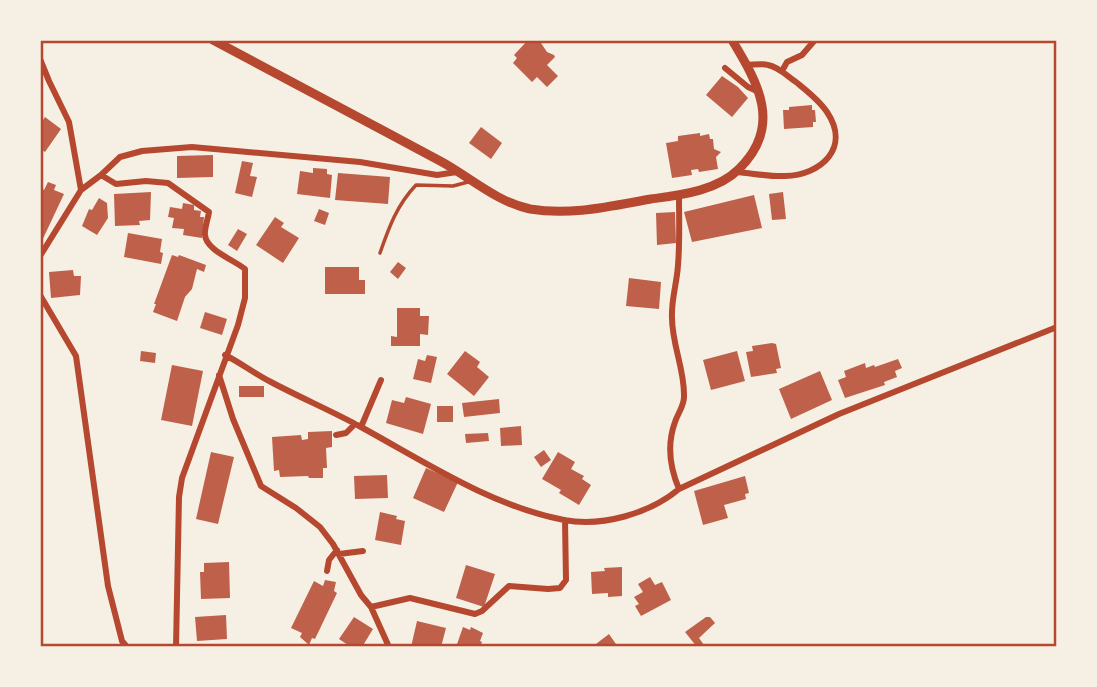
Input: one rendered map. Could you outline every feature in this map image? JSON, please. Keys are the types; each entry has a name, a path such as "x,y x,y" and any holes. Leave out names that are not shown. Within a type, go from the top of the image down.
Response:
{"main road":[{"path":"213,40 458,172 502,199 527,208 552,212 583,211 679,195 706,188 736,172 748,160 757,143 764,111 760,93 732,40"}],"street":[{"path":"782,71 787,62 802,55 815,40"},
{"path":"40,59 69,122 81,190"},
{"path":"736,172 786,176 802,173 824,164 833,153 833,124 820,104 782,71 767,64 747,65"},
{"path":"725,68 748,88 760,93"},
{"path":"40,256 81,190 102,175 120,157 142,151 192,147 360,162 437,175 458,172"},
{"path":"102,175 116,184 146,181 168,183 209,212 204,234 207,242 216,252 245,269 246,281 238,325 188,459 179,497 176,647"},
{"path":"679,195 678,266 671,321 681,362 684,403 670,434 669,447 674,478 679,489"},
{"path":"40,295 76,356 108,586 122,641 127,647"},
{"path":"225,355 268,381 358,425 482,492 565,520 603,520 629,515 657,504 679,489 839,414 1057,327"},
{"path":"219,372 233,418 261,486 314,520 338,552 370,607 389,647"},
{"path":"336,435 358,425 381,380"},
{"path":"370,607 410,598 475,614 482,611 509,586 560,588 566,580 565,520"},
{"path":"327,571 329,559 338,552 363,551"}],"lane":[{"path":"380,253 403,198 416,185 453,186 472,180"}],"building":[{"path":"528,40 539,40 547,52 555,57 547,65 558,76 547,87 537,77 532,82 513,63 517,58 514,55"},
{"path":"722,76 748,98 732,117 706,95"},
{"path":"812,105 816,122 813,122 813,127 784,129 783,110"},
{"path":"40,117 43,120 45,117 61,129 45,152 42,150 40,153"},
{"path":"481,127 502,143 491,159 469,143"},
{"path":"700,133 700,136 709,134 710,139 713,139 714,149 721,152 716,157 718,169 699,172 698,169 691,170 692,175 672,178 666,143 678,141 678,136"},
{"path":"213,155 213,177 177,178 177,156"},
{"path":"242,161 253,163 250,176 257,177 252,197 235,193"},
{"path":"313,168 327,169 327,174 332,175 330,198 297,194 300,171 313,173"},
{"path":"338,173 390,177 388,204 335,200"},
{"path":"48,182 56,185 54,190 64,194 40,245 40,187 44,190"},
{"path":"151,192 150,220 139,221 140,225 115,226 114,194"},
{"path":"783,192 786,219 772,220 769,194"},
{"path":"754,195 762,228 692,242 684,212"},
{"path":"99,198 107,203 108,218 97,235 82,226 89,209 92,210"},
{"path":"183,203 194,205 194,210 201,211 200,217 204,217 202,238 183,235 184,229 172,228 174,218 168,217 170,207 182,209"},
{"path":"319,209 329,213 325,225 314,221"},
{"path":"675,212 676,243 657,245 656,213"},
{"path":"275,217 284,223 281,227 299,238 283,263 256,245"},
{"path":"238,229 247,234 237,251 228,245"},
{"path":"128,233 162,239 161,264 124,257"},
{"path":"172,255 206,265 204,272 197,269 192,289 185,297 177,321 153,312"},
{"path":"398,262 406,268 398,279 390,272"},
{"path":"325,267 359,267 359,280 365,280 365,294 325,294"},
{"path":"73,270 74,276 81,276 80,295 51,298 49,272"},
{"path":"629,278 661,282 659,309 626,306"},
{"path":"397,308 420,308 420,316 429,316 428,335 420,334 420,346 391,346 391,336 397,337"},
{"path":"205,312 227,319 222,335 200,328"},
{"path":"776,344 781,368 776,369 777,373 751,377 746,352 753,351 752,346"},
{"path":"141,351 156,353 155,363 140,361"},
{"path":"465,351 480,362 477,367 489,377 474,396 447,374"},
{"path":"737,351 745,381 711,390 703,360"},
{"path":"427,355 437,357 431,383 413,379 418,359 425,361"},
{"path":"898,359 902,368 895,371 897,377 884,382 885,385 845,398 838,380 846,377 844,371 865,363 866,368 875,367"},
{"path":"172,365 203,371 192,426 161,420"},
{"path":"820,371 832,400 791,419 779,389"},
{"path":"239,386 264,386 264,397 239,397"},
{"path":"406,397 431,404 423,434 386,423 392,400 404,403"},
{"path":"499,399 500,413 464,417 462,403"},
{"path":"437,406 453,406 453,422 437,422"},
{"path":"521,426 522,445 501,446 500,428"},
{"path":"332,431 332,447 326,448 327,468 323,468 323,478 280,477 279,470 274,471 272,437 301,435 302,440 308,439 308,432"},
{"path":"488,433 489,441 466,443 465,434"},
{"path":"544,450 551,460 541,467 534,457"},
{"path":"211,452 234,457 218,524 196,519"},
{"path":"558,452 575,462 571,469 584,476 582,479 591,485 579,505 542,479"},
{"path":"426,468 458,482 444,512 413,498"},
{"path":"387,475 388,498 355,499 354,476"},
{"path":"745,476 749,493 745,494 746,499 724,505 728,518 703,525 694,491"},
{"path":"380,512 405,521 401,545 375,540"},
{"path":"229,562 230,598 201,599 200,572 204,572 204,563"},
{"path":"466,565 495,574 484,607 456,598"},
{"path":"622,567 622,596 592,594 591,572"},
{"path":"650,577 655,585 662,582 671,600 641,616 635,606 639,604 634,597 643,592 638,584"},
{"path":"325,580 336,582 334,591 337,593 315,639 312,638 309,645 300,637 302,633 291,628 314,581 323,586"},
{"path":"226,615 227,639 197,641 195,617"},
{"path":"354,617 373,629 362,647 351,647 339,639"},
{"path":"710,617 715,623 699,638 704,645 697,647 685,632"},
{"path":"417,621 446,628 441,647 411,647"},
{"path":"463,627 470,630 471,627 483,633 480,647 456,647"},
{"path":"609,634 618,647 592,647"}]}
